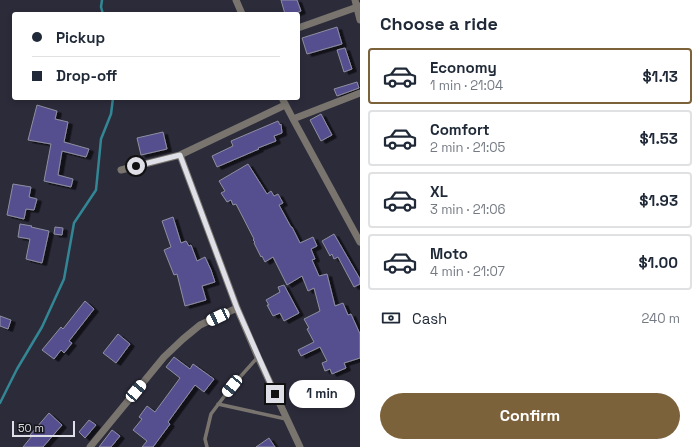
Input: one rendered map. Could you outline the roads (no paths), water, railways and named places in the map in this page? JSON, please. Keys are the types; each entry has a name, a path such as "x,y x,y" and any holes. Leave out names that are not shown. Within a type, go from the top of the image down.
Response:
{"street":[{"path":"236,0 241,12"},
{"path":"300,27 357,4 360,20"},
{"path":"293,119 360,93"},
{"path":"121,170 180,155 284,101 360,242"},
{"path":"180,155 237,308 300,447"},
{"path":"90,447 164,358 178,344 200,325 237,308"}],"lane":[{"path":"206,447 205,439 211,414 232,386 258,357"},
{"path":"218,404 286,419"}],"waterway":[{"path":"102,0 101,7 102,12"},
{"path":"0,403 17,369 42,327 64,279 74,223 96,190 101,139 111,114 113,100"}]}
